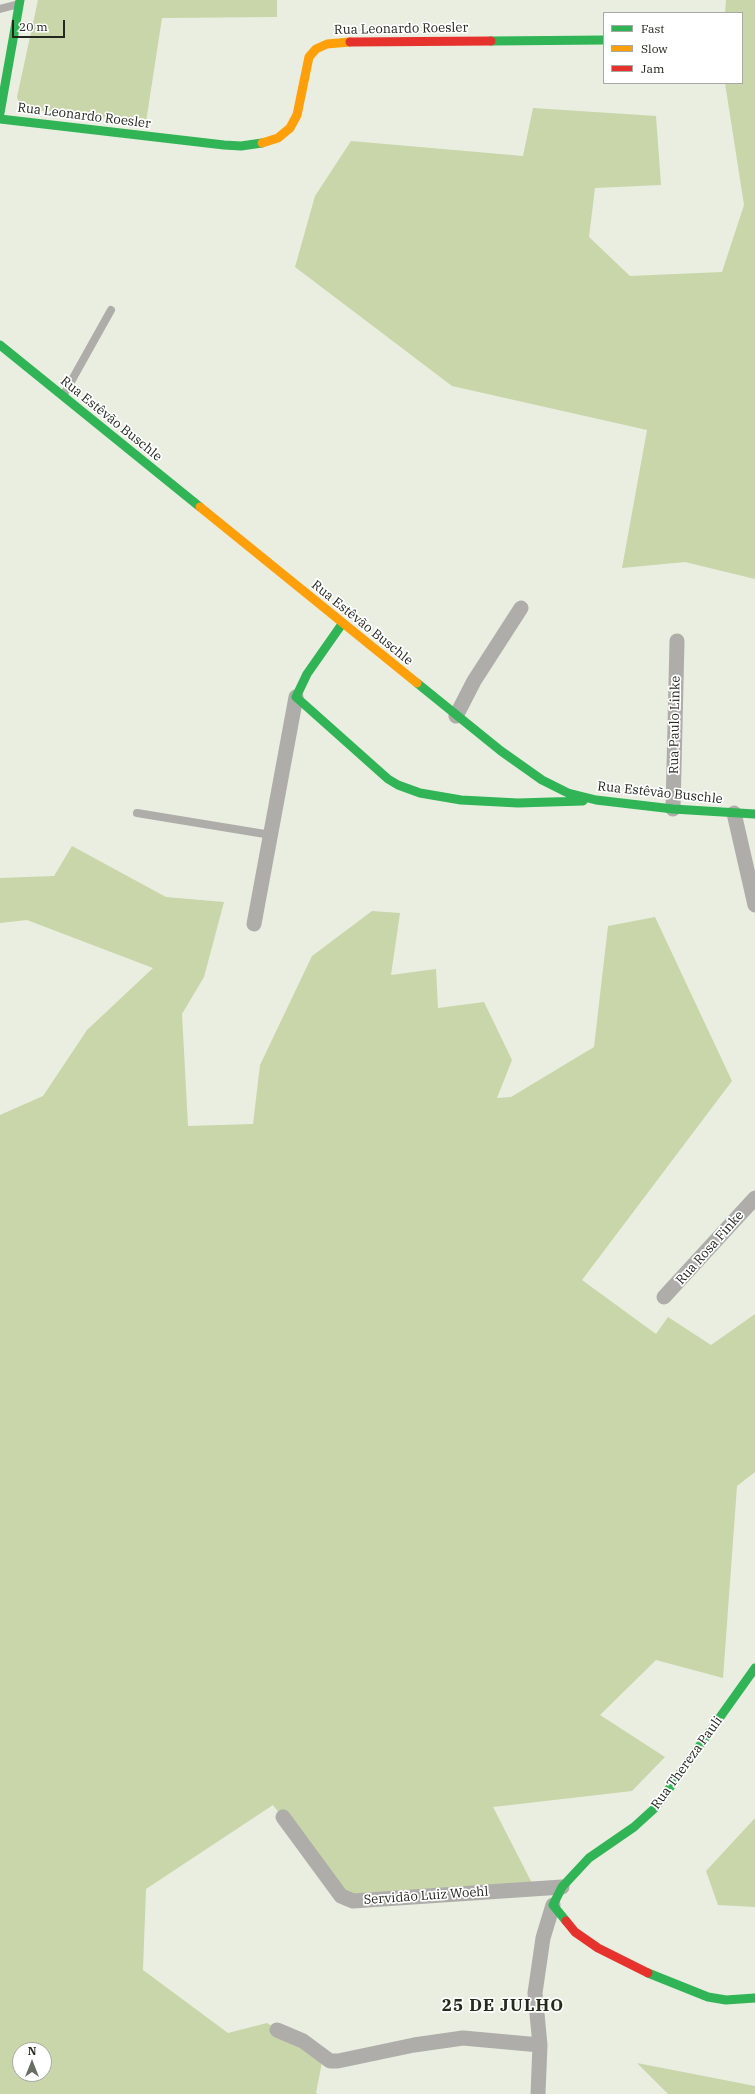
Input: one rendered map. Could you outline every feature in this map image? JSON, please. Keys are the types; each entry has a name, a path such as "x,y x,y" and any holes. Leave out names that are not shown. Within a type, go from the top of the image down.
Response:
{"street":[{"path":"0,112 3,79 20,2"},
{"name":"Rua Leonardo Roesler","path":"0,119 241,146 263,143 278,138 290,128 300,105 305,70 309,57 316,49 326,44 343,42 603,40"},
{"name":"Rua Estêvão Buschle","path":"0,345 456,716 500,751 542,780 568,793 596,800 673,809 755,814"},
{"path":"456,716 477,676 521,608"},
{"path":"254,924 271,835 287,736 296,698 304,679 342,624"},
{"name":"Rua Paulo Linke","path":"673,809 677,641"},
{"path":"296,698 377,771 408,790 442,798 486,802 596,800"},
{"path":"734,813 755,905"},
{"name":"Rua Rosa Finke","path":"664,1297 755,1198"},
{"name":"Rua Thereza Pauli","path":"553,1905 562,1887 589,1858 634,1827 656,1807 755,1668"},
{"name":"Servidão Luiz Woehl","path":"283,1817 341,1896 353,1901 562,1887"},
{"path":"553,1905 575,1932 598,1948 661,1980 708,1997 726,2000 755,1998"},
{"path":"538,2094 540,2045 536,1993 543,1938 553,1905"},
{"path":"277,2030 303,2041 330,2061 338,2061 414,2045 464,2038 540,2045"}],"lane":[{"path":"0,9 20,2"},
{"path":"63,397 111,310"},
{"path":"136,813 271,835"}],"green space":[{"path":"38,0 277,0 277,17 162,18 146,122 27,109 20,106 17,97"},
{"path":"726,0 755,0 755,579 685,562 622,568 647,430 452,386 295,267 315,196 351,141 523,156 533,108 656,116 661,185 595,188 589,237 630,276 722,272 744,205 725,84 743,84 743,12 725,12"},
{"path":"72,846 166,897 224,902 204,977 182,1014 188,1126 253,1124 260,1065 312,956 372,911 400,913 391,975 436,969 438,1008 484,1002 512,1060 497,1098 511,1097 594,1047 608,926 655,917 732,1081 582,1280 656,1334 668,1317 711,1345 755,1314 755,1472 737,1486 723,1678 656,1660 600,1715 665,1757 632,1791 493,1807 535,1889 341,1896 273,1805 146,1889 143,1970 228,2033 267,2023 323,2057 316,2093 318,2094 0,2094 0,1115 43,1096 87,1030 153,968 27,920 0,923 0,878 54,876"},
{"path":"755,1818 755,1907 718,1905 706,1871"},
{"path":"637,2063 755,2086 755,2094 668,2094"}],"traffic: fast":[{"path":"0,113 20,0"},
{"path":"491,41 603,40"},
{"path":"0,119 224,145 241,146 262,143"},
{"path":"0,345 200,507"},
{"path":"342,624 307,674 296,697 388,779 398,785 420,793 461,800 518,803 583,801"},
{"path":"417,683 501,751 542,780 568,793 596,800 673,809 755,814"},
{"path":"566,1921 553,1905 562,1887 589,1858 634,1827 656,1807 755,1668"},
{"path":"648,1973 708,1997 726,2000 755,1998"}],"traffic: slow":[{"path":"262,143 278,138 290,128 297,115 309,57 316,49 327,44 350,42"},
{"path":"200,507 417,683"}],"traffic: jam":[{"path":"350,42 491,41"},
{"path":"566,1921 575,1932 598,1948 648,1973"}],"district":[{"name":"25 DE JULHO","path":"503,2006"}]}
